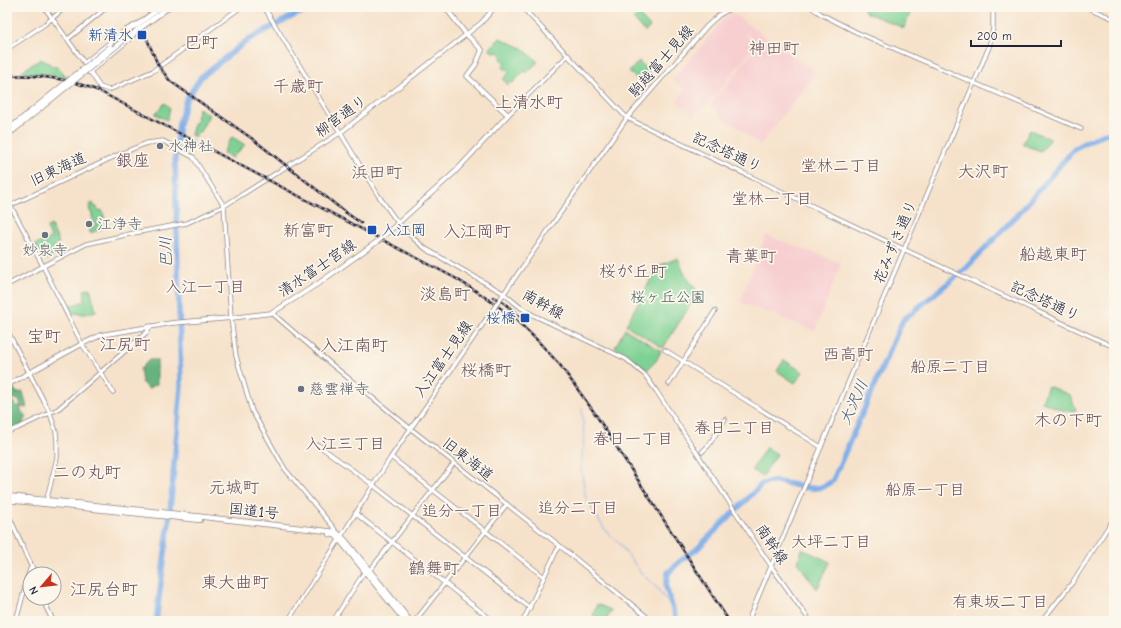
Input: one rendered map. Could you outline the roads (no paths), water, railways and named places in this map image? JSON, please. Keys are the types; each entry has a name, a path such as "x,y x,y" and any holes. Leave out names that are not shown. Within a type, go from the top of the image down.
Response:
{"highway":[{"path":"85,63 125,31 138,24 161,7"},
{"path":"124,38 169,7"},
{"path":"7,135 124,38 138,24"},
{"path":"89,72 128,40 137,30"},
{"path":"7,131 15,127"},
{"name":"国道1号","path":"7,496 46,502"},
{"name":"国道1号","path":"7,500 46,502 160,513 336,534"},
{"path":"336,534 410,621"},
{"path":"367,570 405,621"}],"main road":[{"path":"445,7 466,34 482,50 476,64 467,76 508,115"},
{"name":"清水富士宮線","path":"7,385 30,374 82,344 102,335 172,323 272,313 319,283 378,241 454,172 508,115"},
{"path":"7,512 30,566"},
{"path":"7,517 29,566"},
{"path":"47,606 54,621"}],"street":[{"path":"7,10 11,7"},
{"path":"44,7 85,63 89,72 100,87 109,90 142,77 160,67 241,7"},
{"path":"7,49 53,19 66,7"},
{"path":"68,39 107,7"},
{"name":"南幹線","path":"264,7 340,133 398,223 426,249 503,293 520,307 533,315 612,351 635,366 657,392 771,566 810,621"},
{"name":"柳宮通り","path":"7,285 86,244 187,223 224,206 340,133 481,23 495,7"},
{"name":"記念塔通り","path":"522,7 627,118 1114,347"},
{"name":"駒越富士見線","path":"627,118 707,26 733,7"},
{"path":"811,7 821,14 856,32 974,84 1081,128"},
{"name":"花みずき通り","path":"771,566 990,44 993,28 993,7"},
{"path":"1086,7 1114,19"},
{"path":"508,115 568,55"},
{"name":"入江富士見線","path":"288,621 410,428 503,293 627,118"},
{"name":"旧東海道","path":"9,206 134,147 163,140 196,160 224,206"},
{"path":"7,199 9,206 43,266 82,344 113,392"},
{"path":"224,206 231,318 236,357 252,411 285,469 334,528 336,534"},
{"path":"669,384 715,311"},
{"name":"旧東海道","path":"272,313 331,364 652,621"},
{"path":"7,432 58,409 147,332 150,326"},
{"path":"7,330 50,413 56,432 58,451 46,502"},
{"path":"665,350 821,447"},
{"path":"702,452 709,444 724,419"},
{"path":"318,445 373,485 530,608"},
{"path":"391,457 544,577"},
{"path":"333,621 367,570 392,542 454,463"},
{"path":"415,621 507,504"},
{"path":"355,513 493,621"},
{"path":"1042,621 1072,583 1114,518"},
{"path":"524,621 560,546"},
{"path":"748,621 771,566"},
{"path":"16,621 22,599"}],"waterway":[{"name":"巴川","path":"156,621 169,522 181,386 175,156 179,124 186,100 201,77 249,39 297,14 323,7"},
{"name":"大沢川","path":"677,621 666,587 668,573 679,562 696,550 762,484 780,482 808,488 817,488 825,486 833,480 903,320 965,269 1019,213 1075,148 1114,130"},
{"path":"582,408 584,437 581,468 586,499 605,530 619,543 642,574 657,588 672,608"}],"railway":[{"path":"147,39 158,65 170,81 254,140 361,223"},
{"path":"7,76 54,78 77,83 99,91 455,278 513,317 560,365 594,412 729,621"},
{"path":"493,297 504,303 519,316"}],"place":[{"name":"新清水","path":"142,35"},
{"name":"水神社","path":"160,146"},
{"name":"江浄寺","path":"89,224"},
{"name":"入江岡","path":"372,230"},
{"name":"妙泉寺","path":"45,235"},
{"name":"桜橋","path":"525,318"},
{"name":"慈雲禅寺","path":"301,389"}],"district":[{"name":"巴町","path":"201,42"},
{"name":"神田町","path":"774,48"},
{"name":"千歳町","path":"298,86"},
{"name":"上清水町","path":"529,102"},
{"name":"銀座","path":"133,160"},
{"name":"堂林二丁目","path":"841,165"},
{"name":"大沢町","path":"983,171"},
{"name":"浜田町","path":"377,172"},
{"name":"堂林一丁目","path":"772,198"},
{"name":"新富町","path":"308,230"},
{"name":"入江岡町","path":"477,231"},
{"name":"船越東町","path":"1053,254"},
{"name":"青葉町","path":"751,256"},
{"name":"桜が丘町","path":"633,271"},
{"name":"入江一丁目","path":"205,286"},
{"name":"淡島町","path":"445,294"},
{"name":"宝町","path":"44,336"},
{"name":"江尻町","path":"125,344"},
{"name":"入江南町","path":"354,345"},
{"name":"西高町","path":"848,354"},
{"name":"船原二丁目","path":"950,366"},
{"name":"桜橋町","path":"486,370"},
{"name":"木の下町","path":"1068,420"},
{"name":"春日二丁目","path":"734,427"},
{"name":"春日一丁目","path":"633,438"},
{"name":"入江三丁目","path":"345,443"},
{"name":"二の丸町","path":"87,472"},
{"name":"元城町","path":"234,487"},
{"name":"船原一丁目","path":"925,489"},
{"name":"追分二丁目","path":"578,507"},
{"name":"追分一丁目","path":"462,510"},
{"name":"大坪二丁目","path":"831,541"},
{"name":"鶴舞町","path":"434,568"},
{"name":"東大曲町","path":"235,582"},
{"name":"江尻台町","path":"104,589"},
{"name":"有東坂二丁目","path":"1000,601"}],"park label":[{"name":"桜ヶ丘公園","path":"668,297"}]}
